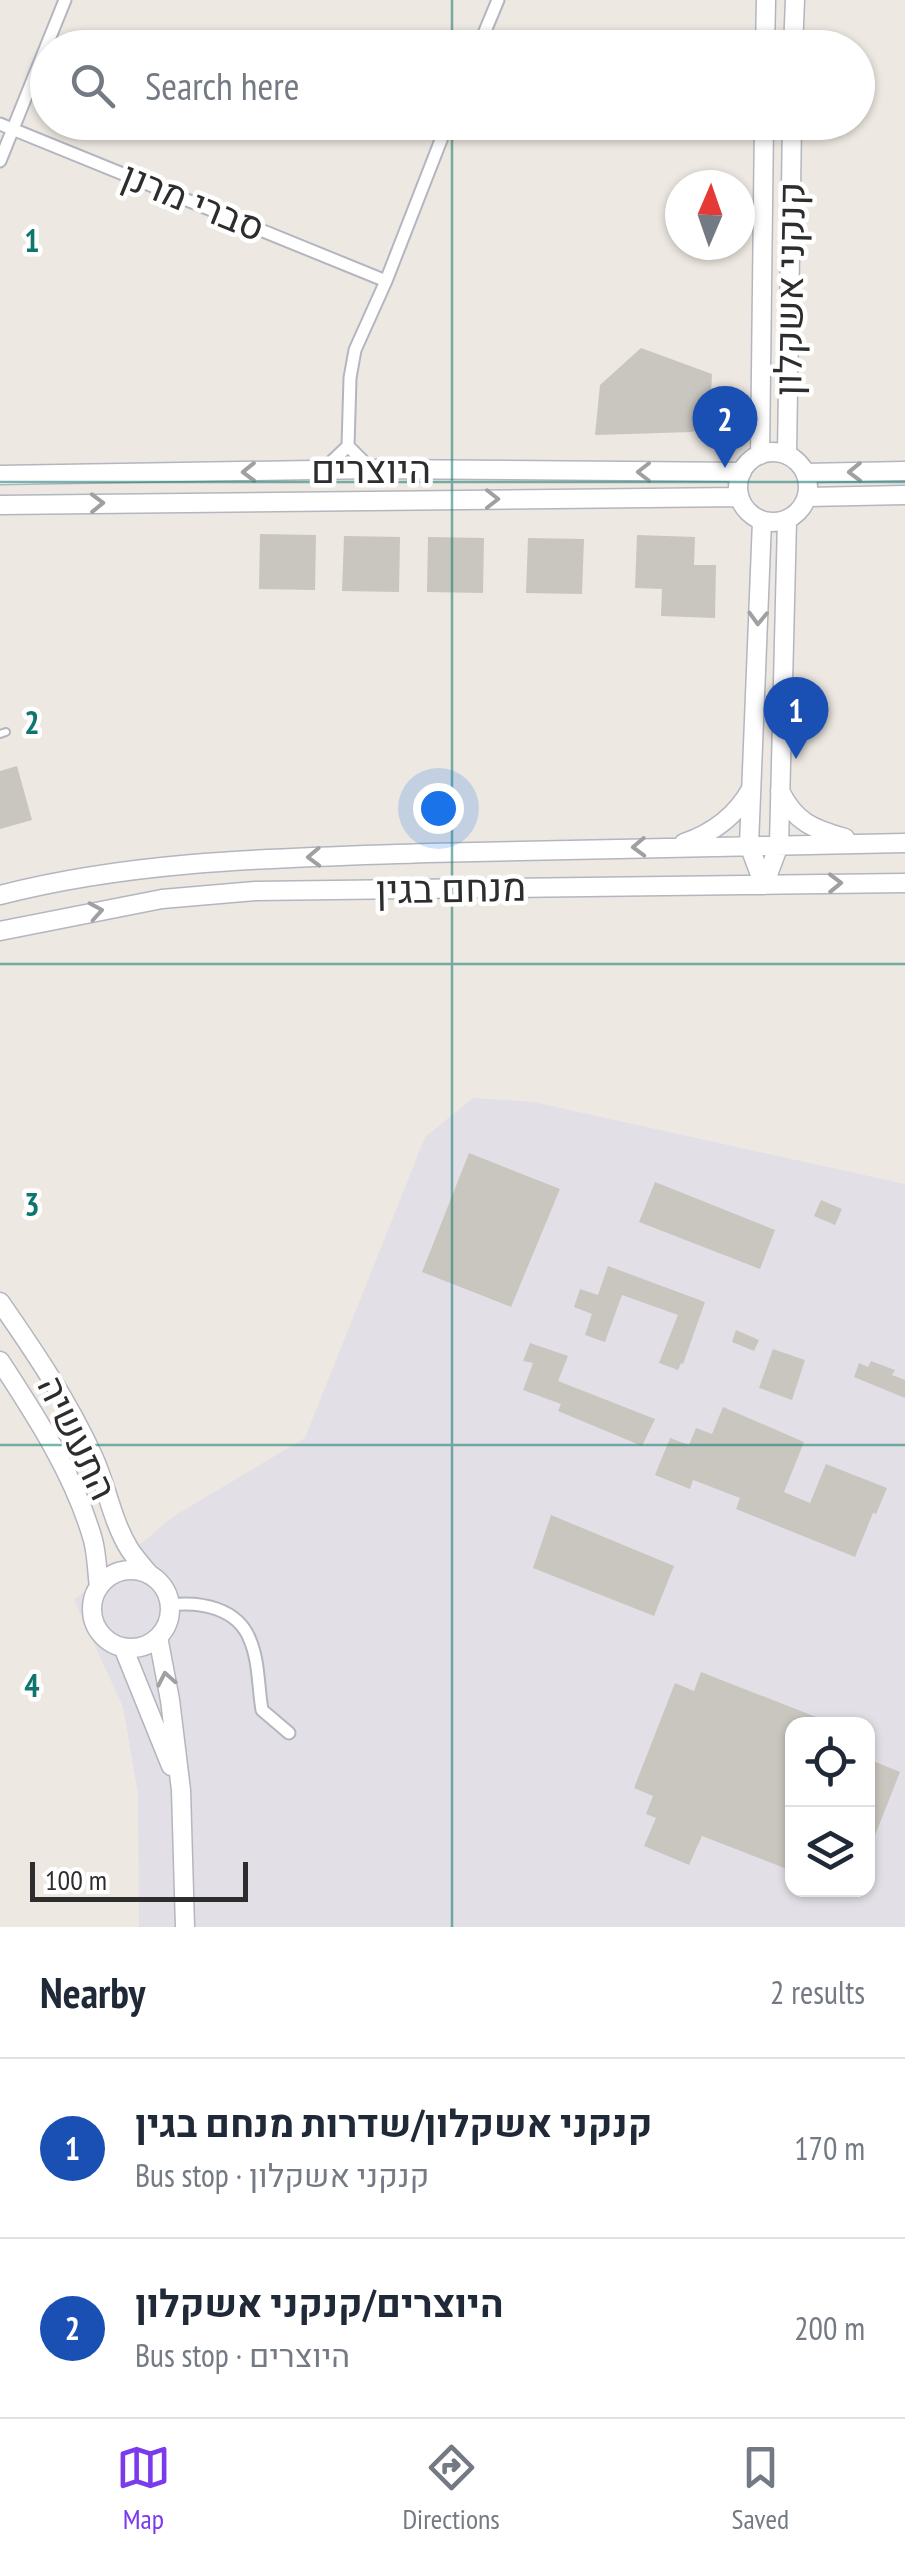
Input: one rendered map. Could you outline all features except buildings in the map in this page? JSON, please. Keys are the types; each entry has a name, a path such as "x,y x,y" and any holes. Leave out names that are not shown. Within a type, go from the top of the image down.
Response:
{"street":[{"path":"54,30 66,0"},
{"path":"486,30 498,0"},
{"path":"765,30 766,0"},
{"path":"794,30 795,0"},
{"path":"0,161 30,88"},
{"name":"סברי מרנן","path":"0,124 30,136"},
{"name":"סברי מרנן","path":"40,140 386,281"},
{"path":"323,470 348,446 355,350 441,140"},
{"name":"קנקני אשקלון","path":"760,455 764,140"},
{"name":"קנקני אשקלון","path":"788,456 792,140"},
{"path":"348,446 371,469"},
{"path":"774,452 788,456 806,473 808,497 798,513 787,520 752,516 744,507 738,484 746,465 760,455 774,452"},
{"name":"היוצרים","path":"0,475 371,469 742,472"},
{"path":"806,473 905,471"},
{"path":"808,497 905,496"},
{"name":"היוצרים","path":"0,505 740,497"},
{"path":"762,520 749,845 764,885"},
{"path":"764,885 778,845 787,520"},
{"path":"673,846 700,838 723,823 741,807 751,788"},
{"path":"780,791 788,808 801,820 842,838 876,843"},
{"name":"מנחם בגין","path":"0,895 48,883 164,866 292,857 905,843"},
{"name":"מנחם בגין","path":"0,931 162,899 255,892 905,882"},
{"name":"התעשיה","path":"0,1302 74,1418 129,1548 150,1575"},
{"name":"התעשיה","path":"0,1362 50,1442 82,1509 94,1543 99,1587"},
{"path":"129,1570 150,1575 164,1588 170,1605 166,1628 148,1645 122,1648 111,1643 94,1623 92,1602 99,1587 129,1570"},
{"path":"170,1605 191,1602 233,1617 250,1636 262,1710 290,1733"},
{"path":"158,1638 181,1790 185,1927"},
{"path":"122,1648 181,1790"}],"shaded area":[{"path":"473,1098 533,1102 905,1184 905,1927 139,1927 138,1794 123,1707 74,1600 174,1516 305,1438 425,1137"}],"place":[{"name":"היוצרים/קנקני אשקלון","path":"725,468"},
{"name":"קנקני אשקלון/שדרות מנחם בגין","path":"796,759"}]}
